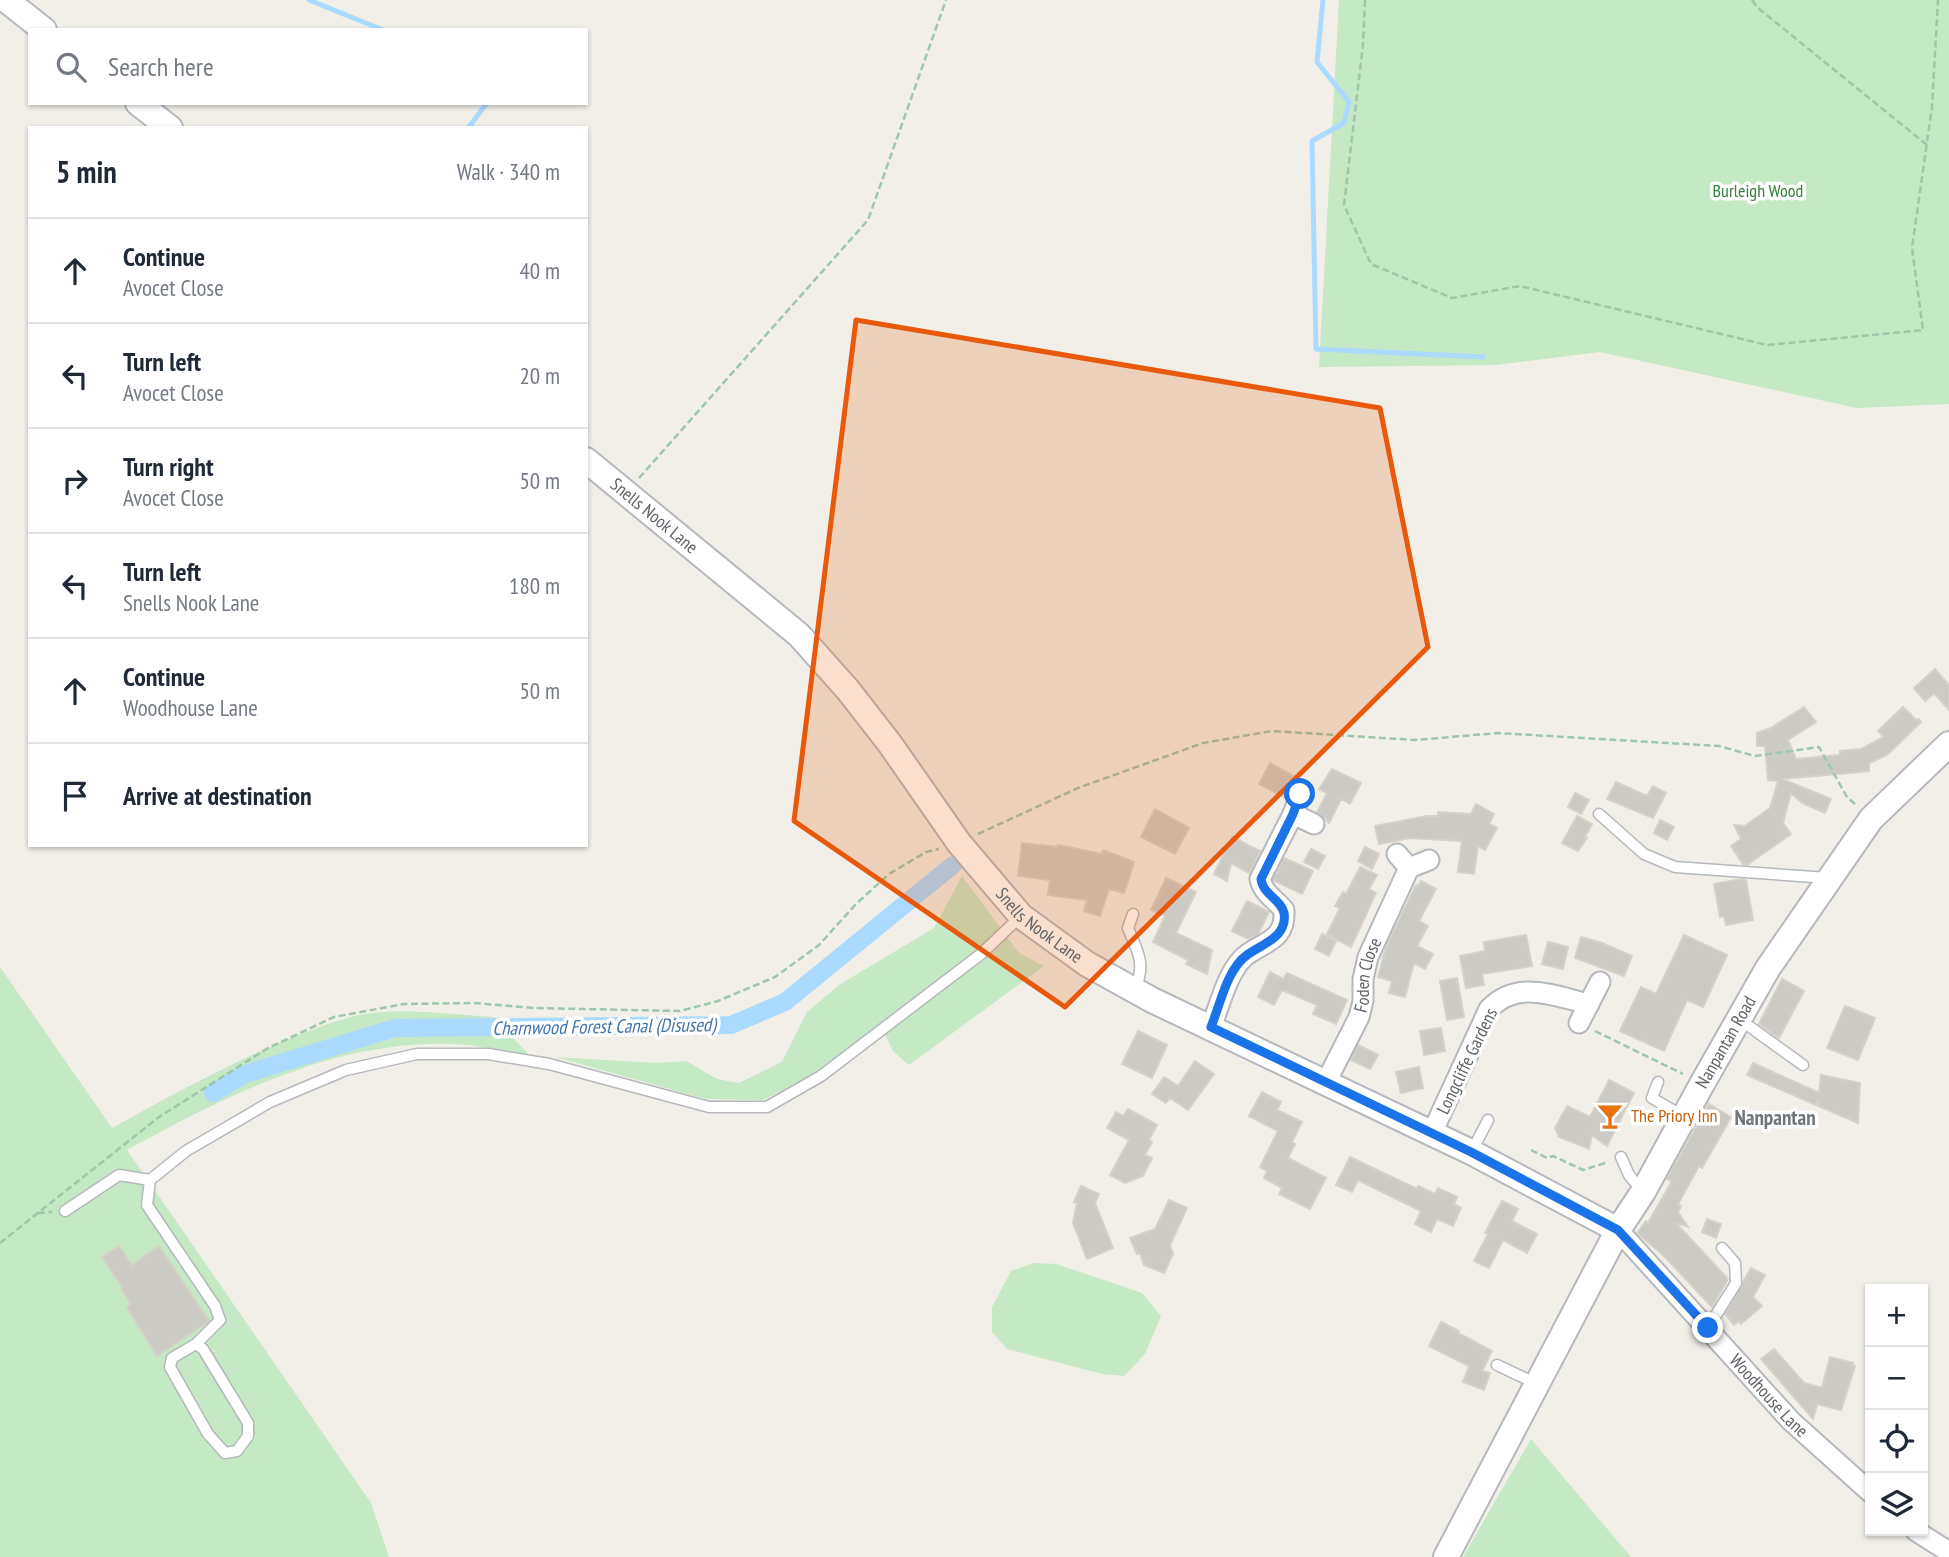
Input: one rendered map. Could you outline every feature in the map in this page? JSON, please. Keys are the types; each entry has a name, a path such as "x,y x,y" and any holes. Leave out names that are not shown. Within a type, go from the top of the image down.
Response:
{"street":[{"path":"6,0 41,28"},
{"path":"141,105 167,126"},
{"name":"Snells Nook Lane","path":"588,462 799,635 848,690 890,744 959,843 1021,916 1087,964 1135,990 1471,1152 1618,1230"},
{"name":"Nanpantan Road","path":"1446,1557 1618,1230 1643,1192 1761,978 1871,819 1949,744"},
{"path":"1211,1027 1231,971 1246,956 1275,937 1284,923 1284,910 1262,887 1261,879 1300,794"},
{"path":"1293,814 1314,824"},
{"name":"Foden Close","path":"1326,1082 1359,1017 1368,957 1403,861 1429,860"},
{"path":"1579,1023 1600,982"},
{"name":"Longcliffe Gardens","path":"1432,1133 1489,1009 1499,999 1516,992 1533,991 1589,1004"},
{"name":"Woodhouse Lane","path":"1618,1230 1791,1421 1865,1488"},
{"path":"1924,1536 1949,1552"}],"lane":[{"path":"1599,814 1644,854 1675,867 1830,878"},
{"path":"1133,914 1128,928 1142,974 1135,990"},
{"path":"197,1344 203,1349 248,1423 248,1436 237,1451 225,1453 208,1434 170,1367 172,1358 197,1344 220,1320 215,1306 147,1205 150,1180 186,1150 270,1102 346,1069 417,1054 488,1054 549,1064 709,1107 767,1107 821,1076 981,954 1021,916"},
{"path":"1739,1019 1803,1065"},
{"path":"1658,1082 1652,1098 1684,1117"},
{"path":"1471,1152 1488,1120"},
{"path":"1621,1157 1629,1175 1643,1192"},
{"path":"65,1210 119,1174 150,1180"},
{"path":"1708,1328 1736,1283 1735,1263 1722,1248"},
{"path":"1497,1365 1537,1384"}],"path":[{"path":"626,492 868,220 946,0"},
{"path":"1366,0 1344,205 1371,264 1452,298 1520,286 1768,345 1923,330 1912,248 1932,107 1938,0"},
{"path":"1752,0 1758,8 1927,145"},
{"path":"0,1243 159,1118 268,1048 334,1017 404,1004 474,1003 534,1008 680,1011 706,1004 775,976 819,946 856,904 889,874 926,852 959,843 1078,788 1203,743 1272,731 1415,740 1498,733 1719,746 1755,755 1819,747 1847,797 1871,819"},
{"path":"1579,1023 1702,1084"},
{"path":"1531,1150 1547,1158 1553,1156 1583,1170 1621,1157"}],"highlighted area":[{"path":"856,320 1380,408 1428,647 1065,1007 794,821"}],"green space":[{"name":"Burleigh Wood","path":"1339,0 1949,0 1949,404 1857,408 1600,352 1495,365 1319,367"},
{"path":"962,876 1019,953 1044,966 909,1065 893,1051 881,1025 821,1072 763,1100 706,1099 555,1057 657,1063 686,1061 717,1079 739,1083 782,1062 807,1012 839,985 934,928"},
{"path":"0,967 112,1128 196,1082 262,1051 324,1025 365,1014 412,1011 494,1017 529,1055 454,1044 410,1045 368,1051 284,1074 204,1110 127,1150 371,1503 389,1557 0,1557"},
{"path":"1034,1263 1056,1264 1142,1293 1161,1316 1145,1354 1124,1376 1102,1374 1007,1349 992,1332 992,1307 1011,1271"},
{"path":"1531,1439 1631,1557 1463,1557"}],"building":[{"path":"1935,669 1949,685 1949,710 1934,693 1925,701 1914,688"},
{"path":"1804,707 1816,722 1788,740 1796,759 1840,755 1840,751 1861,749 1884,737 1878,731 1903,707 1921,722 1887,755 1869,763 1869,771 1782,779 1831,799 1825,813 1802,803 1791,793 1783,823 1791,834 1747,865 1743,864 1731,846 1741,839 1734,825 1745,826 1770,808 1778,781 1768,780 1765,746 1757,746 1757,733 1771,728"},
{"path":"1270,763 1299,779 1286,798 1259,784"},
{"path":"1332,769 1361,783 1350,804 1341,799 1329,823 1317,812 1327,793 1319,789"},
{"path":"1616,782 1647,796 1653,786 1666,793 1653,818 1607,799"},
{"path":"1575,793 1589,800 1581,814 1568,807"},
{"path":"1476,804 1494,814 1489,824 1497,828 1485,850 1478,846 1474,874 1458,872 1462,841 1410,838 1379,844 1375,826 1438,816 1438,812 1471,814"},
{"path":"1155,809 1189,828 1175,854 1141,837"},
{"path":"1577,816 1592,824 1578,851 1562,843"},
{"path":"1660,820 1674,827 1667,840 1654,833"},
{"path":"1232,837 1260,851 1249,873 1231,863 1227,881 1214,874"},
{"path":"1022,843 1058,845 1102,854 1103,850 1134,862 1124,893 1109,889 1100,916 1084,911 1087,900 1048,895 1050,880 1018,876"},
{"path":"1365,847 1379,854 1372,869 1358,861"},
{"path":"1311,849 1325,856 1318,869 1304,862"},
{"path":"1284,858 1313,871 1302,894 1273,880"},
{"path":"1360,867 1377,875 1369,889 1376,893 1351,947 1327,934 1340,908 1335,906 1343,892 1346,894"},
{"path":"1166,878 1196,892 1176,933 1212,950 1207,974 1186,964 1188,960 1153,942 1165,916 1151,910"},
{"path":"1746,880 1753,920 1726,925 1724,916 1720,917 1714,884"},
{"path":"1421,881 1436,889 1419,921 1428,926 1417,946 1433,954 1425,969 1414,963 1405,997 1389,993 1392,981 1378,977 1386,947 1416,885"},
{"path":"1247,901 1269,912 1258,934 1248,939 1232,931"},
{"path":"1322,934 1336,941 1329,956 1315,949"},
{"path":"1526,935 1532,966 1482,974 1484,985 1466,988 1460,956 1485,951 1484,942"},
{"path":"1684,935 1727,955 1703,1007 1687,1000 1664,1051 1620,1031 1641,987 1656,994"},
{"path":"1581,937 1632,956 1624,976 1575,958"},
{"path":"1548,942 1568,947 1563,969 1542,964"},
{"path":"1270,972 1283,979 1287,973 1347,1000 1336,1024 1313,1014 1317,1005 1282,990 1274,1005 1258,997"},
{"path":"1457,978 1464,1017 1447,1020 1440,981"},
{"path":"1782,979 1804,991 1779,1038 1759,1024"},
{"path":"1845,1006 1875,1018 1858,1060 1827,1048"},
{"path":"1441,1028 1445,1051 1424,1055 1420,1031"},
{"path":"1138,1031 1167,1045 1152,1078 1122,1064"},
{"path":"1358,1045 1378,1055 1370,1069 1351,1060"},
{"path":"1195,1061 1214,1074 1188,1110 1170,1098 1166,1103 1152,1094 1164,1077 1178,1086"},
{"path":"1753,1063 1819,1093 1821,1075 1860,1083 1858,1123 1818,1106 1819,1100 1816,1105 1747,1075"},
{"path":"1419,1067 1423,1088 1401,1093 1396,1072"},
{"name":"The Priory Inn","path":"1609,1080 1634,1093 1607,1146 1592,1135 1589,1149 1559,1137 1555,1128 1567,1106 1590,1117"},
{"path":"1262,1092 1281,1102 1277,1110 1302,1122 1288,1158 1326,1178 1310,1209 1279,1194 1282,1188 1264,1178 1267,1171 1260,1167 1278,1131 1249,1116"},
{"path":"1709,1104 1731,1117 1678,1204 1681,1206 1678,1212 1688,1227 1675,1222 1728,1279 1712,1307 1662,1254 1637,1233 1646,1221 1648,1223 1672,1181 1667,1179"},
{"path":"1128,1109 1157,1125 1145,1155 1152,1158 1143,1176 1125,1183 1110,1175 1129,1140 1107,1128 1116,1112 1123,1116"},
{"path":"1350,1157 1417,1189 1418,1186 1435,1194 1438,1188 1457,1197 1454,1204 1461,1208 1453,1226 1437,1219 1431,1232 1415,1224 1421,1211 1358,1180 1352,1192 1336,1185"},
{"path":"1081,1186 1099,1194 1095,1203 1113,1248 1087,1259 1073,1223 1077,1203 1074,1202"},
{"path":"1169,1200 1187,1208 1170,1245 1173,1254 1164,1273 1144,1265 1130,1238 1155,1229"},
{"path":"1502,1201 1518,1209 1512,1221 1537,1234 1527,1253 1503,1240 1489,1268 1474,1261"},
{"path":"1707,1219 1721,1224 1716,1238 1702,1232"},
{"path":"119,1246 132,1265 159,1246 209,1321 157,1356 127,1307 131,1304 121,1289 123,1288 102,1257"},
{"path":"1751,1268 1765,1275 1753,1297 1762,1306 1741,1324 1739,1321 1734,1325 1725,1314"},
{"path":"1441,1322 1492,1351 1482,1371 1490,1373 1484,1390 1463,1382 1469,1366 1429,1346"},
{"path":"1774,1349 1804,1383 1822,1388 1830,1357 1853,1363 1852,1366 1855,1366 1841,1410 1817,1404 1813,1419 1761,1359"}],"waterway":[{"path":"309,0 378,28"},
{"path":"1323,0 1317,62 1349,102 1344,123 1312,141 1316,349 1483,357"},
{"path":"470,126 485,105"},
{"name":"Charnwood Forest Canal (Disused)","path":"213,1093 245,1074 395,1028 731,1025 785,1002 953,865"}],"place":[{"name":"The Priory Inn","path":"1610,1116"}],"district":[{"name":"Nanpantan","path":"1775,1118"}],"route":[{"path":"1300,794 1261,879 1267,894 1284,910 1284,923 1275,937 1246,956 1231,971 1211,1027 1471,1152 1618,1230 1708,1328"}]}
